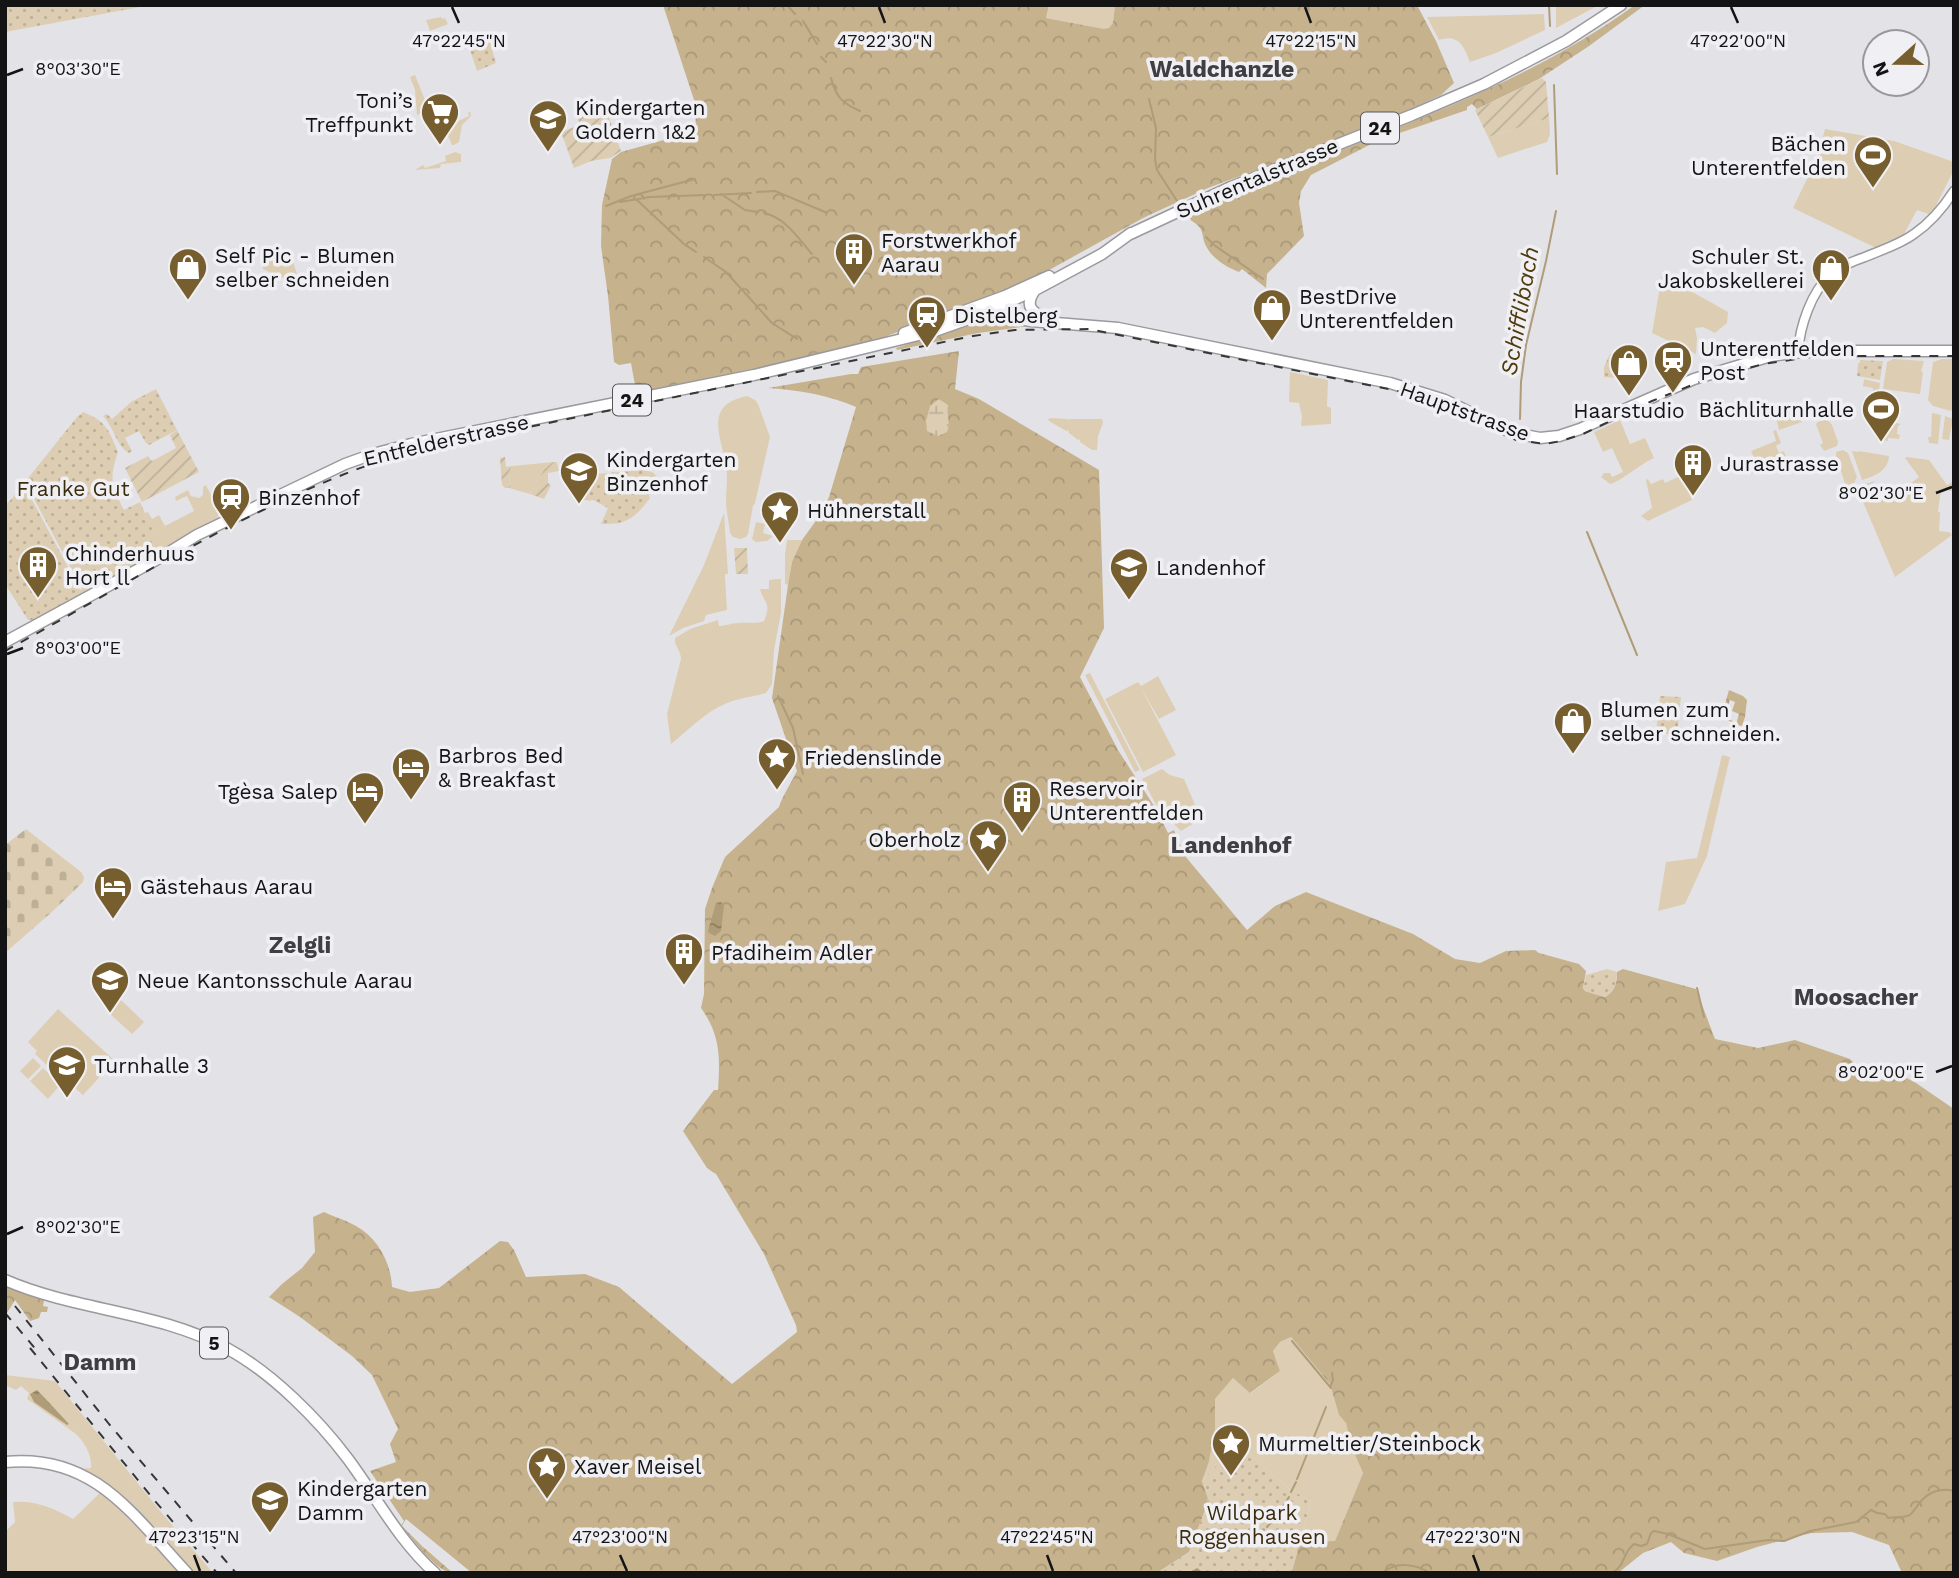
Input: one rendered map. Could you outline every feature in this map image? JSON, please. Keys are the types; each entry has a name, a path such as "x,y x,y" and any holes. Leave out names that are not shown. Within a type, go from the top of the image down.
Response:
{"main road":[{"name":"Suhrentalstrasse","path":"1007,300 1131,233 1231,187 1484,84 1557,46 1621,5"},
{"name":"Entfelderstrasse","path":"5,642 197,536 329,471 371,454 754,375 881,343 1035,290 1102,254 1131,233"},
{"path":"1035,290 1029,304 1033,312 1051,322"},
{"name":"Entfelderstrasse","path":"881,343 905,339 980,315 1007,300"},
{"path":"1007,300 1023,313 1051,322"},
{"path":"1007,300 1008,310 1015,318"},
{"name":"Hauptstrasse","path":"980,315 1118,328 1390,383 1445,400 1510,432 1539,438 1559,436 1580,429 1694,379 1771,356 1798,352 1954,351"},
{"name":"5","path":"5,1280 54,1297 163,1323 220,1345 242,1358 290,1396 331,1438 407,1545 435,1573"},
{"path":"5,1462 54,1464 79,1472 98,1483 113,1494 187,1573"}],"street":[{"path":"1798,352 1808,311 1826,279 1844,266 1914,234 1937,213 1954,191"}],"green space":[{"path":"5,5 151,5 5,32"},
{"path":"663,5 1049,5 1046,18 1104,29 1113,23 1115,5 1417,5 1454,83 1441,95 1367,129 1208,188 1143,218 1042,274 1001,293 879,339 809,360 618,397 617,391 635,385 631,363 619,365 614,362 601,246 602,205 612,159 621,152 696,131 695,103"},
{"path":"1049,5 1115,5 1113,23 1109,29 1103,29 1046,18"},
{"path":"1556,5 1599,5 1556,28"},
{"path":"1635,5 1645,5 1539,79 1477,109 1472,104 1467,110 1379,140 1311,175 1301,191 1299,203 1304,236 1267,274 1266,288 1242,269 1239,272 1234,270 1215,258 1205,244 1200,228 1187,215 1186,212 1506,81 1572,46"},
{"path":"1544,14 1545,30 1470,62 1463,47 1456,40 1439,40 1427,17"},
{"path":"445,18 448,24 430,31 426,20"},
{"path":"490,42 496,63 477,71 470,50"},
{"path":"415,75 429,110 417,115 415,90 410,77"},
{"path":"1542,78 1546,82 1549,118 1488,137 1475,110"},
{"path":"605,106 621,151 610,158 591,161 574,168 561,132 580,125 577,116"},
{"path":"468,112 471,116 462,125 459,142 452,145 446,131 450,129 445,118 451,116 454,123 469,116"},
{"path":"1549,118 1550,134 1547,142 1498,158 1488,137"},
{"name":"Bächen Unterentfelden","path":"1825,129 1894,141 1954,162 1954,170 1931,215 1917,210 1903,236 1876,248 1793,208 1818,156"},
{"path":"455,152 461,154 461,162 441,164 440,168 415,170 423,165 425,168 446,161 445,156"},
{"path":"279,254 292,259 297,274 293,281 263,269 268,255"},
{"path":"1662,275 1728,312 1727,323 1715,333 1703,327 1695,328 1696,354 1652,333"},
{"path":"995,318 1049,326 978,333 897,350 896,348 982,320"},
{"path":"959,351 955,389 979,399 1099,470 1104,628 1080,677 1118,750 1156,809 1168,833 1174,830 1185,856 1247,930 1275,906 1306,892 1413,934 1455,959 1480,963 1506,951 1535,950 1579,964 1586,971 1583,988 1585,991 1605,997 1615,987 1617,972 1623,969 1696,989 1715,1039 1758,1048 1795,1040 1850,1059 1864,1073 1883,1080 1894,1071 1954,1109 1954,1573 1902,1573 1889,1545 1852,1532 1811,1533 1717,1561 1684,1553 1671,1542 1643,1553 1618,1573 1291,1573 1300,1542 1335,1541 1363,1473 1352,1448 1346,1423 1339,1415 1330,1384 1291,1337 1280,1342 1273,1351 1280,1371 1250,1393 1233,1378 1215,1399 1215,1429 1202,1481 1208,1498 1204,1513 1189,1552 1157,1573 472,1573 406,1519 402,1526 453,1573 433,1562 401,1526 404,1521 370,1471 396,1462 390,1444 398,1429 372,1375 352,1356 269,1297 302,1268 315,1252 313,1217 324,1212 364,1231 377,1244 386,1260 392,1287 410,1292 439,1288 500,1241 508,1242 526,1277 585,1274 619,1287 732,1384 797,1332 764,1254 716,1174 707,1168 683,1131 714,1090 718,1090 716,1038 701,1008 704,994 705,909 725,857 779,807 797,771 772,698 788,585 792,562 802,540 829,497 856,407 813,394 768,388 858,374 861,367"},
{"path":"1610,354 1621,357 1617,378 1604,377 1604,367"},
{"path":"1893,359 1924,361 1920,394 1883,389 1887,362"},
{"path":"1954,359 1954,405 1951,411 1933,406 1928,400 1933,362"},
{"path":"1860,360 1883,361 1880,380 1857,376"},
{"path":"1290,372 1328,380 1327,406 1331,408 1331,424 1301,426 1299,403 1289,402"},
{"path":"1864,379 1880,383 1877,405 1871,404 1873,388 1863,386"},
{"path":"156,389 177,430 149,445 139,431 125,438 132,451 129,453 121,446 103,416 107,414 112,419 131,402"},
{"path":"747,396 758,404 770,437 748,534 740,539 730,533 726,504 727,471 718,424 724,407 733,400"},
{"path":"939,399 948,405 949,425 947,432 938,436 927,431 926,421 930,406"},
{"path":"1794,407 1802,422 1779,430 1776,417"},
{"name":"Franke Gut","path":"83,412 97,419 109,432 118,452 113,469 116,494 124,510 140,502 163,553 85,594 25,482"},
{"path":"1932,413 1941,415 1938,444 1929,443"},
{"path":"1945,416 1953,419 1949,440 1942,439"},
{"path":"1051,418 1102,419 1097,450 1092,450 1068,430 1049,421"},
{"path":"1827,419 1838,442 1837,446 1824,451 1820,445 1823,443 1816,424"},
{"path":"1878,419 1901,424 1898,426 1899,439 1876,439"},
{"path":"1620,420 1630,444 1645,438 1654,458 1610,484 1601,477 1604,473 1610,473 1612,477 1623,472 1612,448 1603,452 1594,432"},
{"path":"177,430 199,472 142,502 125,468 148,456 152,461 176,448 170,435"},
{"path":"1776,430 1781,443 1776,446 1779,453 1784,451 1786,457 1751,474 1750,465 1756,462 1751,451 1776,441 1773,431"},
{"path":"1843,450 1848,453 1857,477 1854,483 1846,487 1836,455 1836,452"},
{"path":"1852,451 1889,456 1888,461 1880,472 1862,480"},
{"path":"505,457 506,467 512,466 508,474 511,486 509,488 502,485 500,458"},
{"path":"1905,458 1929,460 1947,485 1954,481 1954,491 1941,490 1938,512 1939,531 1952,535 1895,577 1860,495 1859,486 1875,481 1872,485 1886,502 1919,477"},
{"path":"553,462 530,494 509,488 511,486 508,474 512,466"},
{"path":"557,462 559,471 548,473 548,483 551,485 544,499 530,494 544,470"},
{"path":"1697,468 1704,481 1687,489 1692,500 1648,521 1641,516 1652,508 1646,480 1651,484 1663,479 1665,483"},
{"path":"644,470 652,472 660,481 640,511 630,519 618,523 601,524 608,508 593,500 573,495 575,489 564,484 573,473"},
{"path":"24,485 83,595 34,620 28,620 5,584 5,506"},
{"path":"206,485 219,511 217,521 34,620 28,620 160,548 145,513 148,512 152,519 159,515 165,526 194,511 187,496 176,501 175,497 188,490 191,496 199,498"},
{"path":"724,513 728,574 725,574 727,610 706,615 704,621 669,636 704,565"},
{"path":"756,522 765,524 763,533 773,536 767,541 756,542 752,539"},
{"path":"787,540 802,540 792,562 788,585 785,584"},
{"path":"734,548 747,548 748,574 736,574"},
{"path":"781,579 781,613 774,650 772,684 766,693 719,707 671,744 667,714 681,659 675,638 690,629 718,620 719,626 764,621 767,606 760,589 769,589 769,580"},
{"path":"1090,673 1140,770 1135,772 1085,675"},
{"path":"1158,676 1176,710 1159,719 1141,688 1176,755 1143,772 1105,699 1138,682 1141,686"},
{"path":"1729,690 1747,700 1742,726 1738,725 1737,721 1739,714 1732,711 1735,702 1730,700 1726,710 1730,714 1728,719 1732,722 1727,720 1728,715 1723,711"},
{"path":"1660,696 1681,697 1677,736 1656,732"},
{"path":"1722,755 1730,757 1707,856 1685,904 1658,911 1666,862 1697,858"},
{"path":"1162,769 1170,775 1184,779 1201,819 1181,831 1158,808 1142,779"},
{"path":"26,829 84,877 83,882 53,911 5,953 5,845"},
{"path":"1607,969 1617,972 1616,983 1611,992 1605,997 1585,991 1583,988 1586,975"},
{"path":"121,1000 144,1022 132,1034 109,1013"},
{"path":"58,1009 115,1061 110,1066 94,1052 109,1067 83,1095 35,1054 37,1051 28,1042"},
{"path":"33,1058 41,1066 28,1079 20,1071"},
{"path":"43,1068 60,1085 48,1099 30,1081"},
{"path":"5,1286 44,1300 43,1306 48,1307 47,1312 41,1312 39,1318 30,1321 15,1300 7,1313"},
{"path":"1291,1337 1330,1384 1339,1415 1346,1422 1352,1448 1363,1473 1335,1541 1300,1542 1311,1501 1289,1489 1237,1443 1226,1448 1222,1461 1202,1481 1212,1441 1215,1399 1233,1378 1251,1393 1280,1371 1273,1351 1280,1342"},
{"path":"5,1375 55,1381 213,1573 191,1573 107,1484 80,1469 91,1468 89,1454 82,1441 27,1399 29,1393 21,1386 16,1390 5,1385"},
{"name":"Wildpark Roggenhausen","path":"1237,1443 1289,1489 1311,1501 1292,1572 1157,1573 1189,1552 1208,1498 1202,1481 1221,1461 1226,1448"},
{"path":"103,1490 182,1573 5,1573 5,1532 15,1522 13,1502 44,1506 73,1519"}],"water":[{"path":"721,902 724,905 721,931 715,936 708,931 716,903"},
{"path":"37,1390 69,1424 34,1402 30,1394"}],"waterway":[{"path":"787,5 795,14"},
{"name":"Schifflibach","path":"1549,5 1550,26"},
{"path":"803,21 817,44"},
{"path":"821,57 826,62"},
{"path":"831,78 841,99 860,111"},
{"name":"Schifflibach","path":"1554,85 1557,174"},
{"path":"1149,99 1156,128 1157,170 1179,204"},
{"path":"606,206 631,196 695,179"},
{"path":"757,192 775,191 825,212"},
{"path":"714,195 751,193"},
{"path":"721,194 745,210 758,212"},
{"path":"620,202 650,197 705,195"},
{"path":"637,200 696,252"},
{"name":"Schifflibach","path":"1520,419 1526,345 1556,211"},
{"path":"764,213 785,224 812,254"},
{"path":"1206,237 1263,279"},
{"path":"704,257 726,272 772,323 797,339"},
{"name":"Schifflibach","path":"1587,532 1637,655"},
{"path":"778,696 793,728 803,774"},
{"name":"Schifflibach","path":"1697,988 1704,1017"},
{"path":"1292,1341 1331,1388"},
{"path":"1331,1385 1332,1373"},
{"path":"1297,1479 1326,1407"},
{"path":"1291,1492 1296,1482"},
{"path":"1611,1573 1619,1567 1634,1544 1647,1544 1654,1531 1705,1549 1768,1540 1784,1541 1810,1531 1856,1522 1871,1510 1885,1514 1888,1518 1906,1516 1929,1494 1941,1490 1954,1491"},
{"path":"1267,1527 1289,1497"},
{"path":"1383,1573 1399,1565 1430,1573"},
{"path":"1190,1573 1197,1569 1202,1573"}],"railway":[{"path":"5,651 221,531 309,489 375,463 436,446 973,336 1015,330 1089,329 1403,392 1438,403 1516,440 1545,444 1583,434 1702,381 1763,364 1817,356 1954,356"},
{"path":"15,1306 109,1424 236,1573"},
{"path":"5,1313 39,1353"},
{"path":"30,1348 217,1573"}],"place":[{"name":"Toni’s Treffpunkt","path":"440,146"},
{"name":"Kindergarten Goldern 1&2","path":"548,153"},
{"name":"Bächen Unterentfelden","path":"1873,189"},
{"name":"Forstwerkhof Aarau","path":"854,286"},
{"name":"Self Pic - Blumen selber schneiden","path":"188,301"},
{"name":"Schuler St. Jakobskellerei","path":"1831,302"},
{"name":"BestDrive Unterentfelden","path":"1272,342"},
{"name":"Distelberg","path":"927,349"},
{"name":"Unterentfelden Post","path":"1673,394"},
{"name":"Haarstudio","path":"1629,397"},
{"name":"Bächliturnhalle","path":"1881,443"},
{"name":"Jurastrasse","path":"1693,497"},
{"name":"Kindergarten Binzenhof","path":"579,505"},
{"name":"Binzenhof","path":"231,531"},
{"name":"Hühnerstall","path":"780,544"},
{"name":"Chinderhuus Hort ll","path":"38,599"},
{"name":"Landenhof","path":"1129,601"},
{"name":"Blumen zum selber schneiden.","path":"1573,755"},
{"name":"Friedenslinde","path":"777,791"},
{"name":"Barbros Bed & Breakfast","path":"411,801"},
{"name":"Tgèsa Salep","path":"365,825"},
{"name":"Reservoir Unterentfelden","path":"1022,834"},
{"name":"Oberholz","path":"988,873"},
{"name":"Gästehaus Aarau","path":"113,920"},
{"name":"Pfadiheim Adler","path":"684,986"},
{"name":"Neue Kantonsschule Aarau","path":"110,1014"},
{"name":"Turnhalle 3","path":"67,1099"},
{"name":"Murmeltier/Steinbock","path":"1231,1477"},
{"name":"Xaver Meisel","path":"547,1500"},
{"name":"Kindergarten Damm","path":"270,1534"}],"district":[{"name":"Waldchanzle","path":"1222,69"},
{"name":"Landenhof","path":"1231,845"},
{"name":"Zelgli","path":"300,945"},
{"name":"Moosacher","path":"1856,997"},
{"name":"Damm","path":"100,1362"}]}
